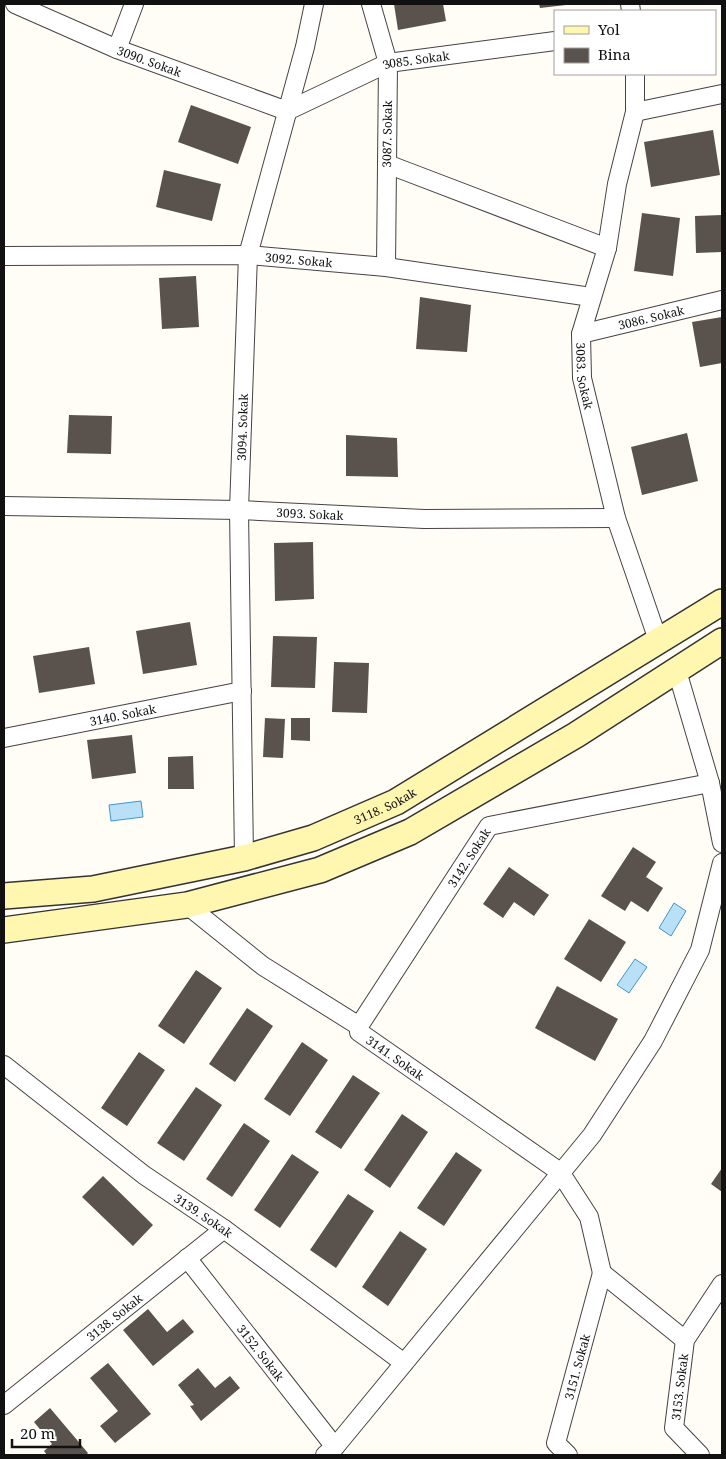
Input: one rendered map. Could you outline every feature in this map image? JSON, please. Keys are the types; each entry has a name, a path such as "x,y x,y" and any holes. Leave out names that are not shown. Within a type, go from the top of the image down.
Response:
{"main road":[{"name":"3118. Sokak","path":"4,896 94,889 244,858 312,838 396,802 659,643 722,602"},
{"path":"4,930 188,906 320,870 410,832 576,735 722,641"}],"street":[{"name":"3090. Sokak","path":"16,4 117,49 287,111"},
{"path":"117,49 134,4"},
{"name":"3094. Sokak","path":"244,858 239,510 248,255 305,47 314,4"},
{"name":"3087. Sokak","path":"371,4 388,63 386,267"},
{"name":"3085. Sokak","path":"287,111 388,63 554,41"},
{"name":"3083. Sokak","path":"635,75 635,112 617,184 607,248 581,334 582,378 616,518 659,643"},
{"path":"635,112 722,94"},
{"path":"387,164 607,248"},
{"name":"3092. Sokak","path":"4,256 248,255 386,267 591,297"},
{"name":"3086. Sokak","path":"581,334 722,300"},
{"name":"3093. Sokak","path":"4,506 239,510 424,519 616,518"},
{"path":"677,671 710,783 722,843"},
{"name":"3140. Sokak","path":"4,738 242,691"},
{"name":"3142. Sokak","path":"359,1026 489,826 710,783"},
{"path":"330,1451 592,1135 653,1041 700,950 722,863"},
{"name":"3141. Sokak","path":"188,906 263,966 359,1026 359,1032 560,1172"},
{"name":"3139. Sokak","path":"4,1065 144,1175 224,1229 404,1363"},
{"path":"560,1172 589,1217 602,1273 684,1340 722,1284"},
{"name":"3138. Sokak","path":"4,1405 224,1229"},
{"name":"3152. Sokak","path":"187,1258 330,1451"},
{"name":"3151. Sokak","path":"568,1455 556,1443 602,1273"},
{"name":"3153. Sokak","path":"684,1340 674,1428 700,1455"}],"water":[{"path":"141,801 143,817 111,821 109,805"},
{"path":"674,903 686,911 671,936 659,928"},
{"path":"635,959 647,967 629,993 617,985"}],"building":[{"path":"394,4 443,4 446,21 398,30"},
{"path":"539,4 566,4 566,5 540,8"},
{"path":"191,105 251,127 238,164 178,142"},
{"path":"713,130 720,175 651,187 644,142"},
{"path":"164,170 221,184 212,221 156,207"},
{"path":"642,213 680,218 673,276 634,271"},
{"path":"722,215 722,252 696,253 695,216"},
{"path":"196,276 199,327 162,329 159,278"},
{"path":"420,297 471,305 467,352 416,349"},
{"path":"722,317 722,363 700,367 692,322"},
{"path":"69,415 112,416 111,454 67,453"},
{"path":"687,433 698,481 642,495 631,447"},
{"path":"346,435 397,438 398,477 346,476"},
{"path":"313,542 314,599 275,601 274,543"},
{"path":"190,622 197,665 143,674 136,631"},
{"path":"273,636 317,637 315,688 271,687"},
{"path":"89,647 95,684 39,693 33,656"},
{"path":"334,662 369,663 367,713 332,712"},
{"path":"265,718 285,719 283,758 263,757"},
{"path":"291,718 310,718 310,741 291,740"},
{"path":"132,735 136,773 92,779 87,740"},
{"path":"193,756 194,789 168,789 168,757"},
{"path":"633,847 656,862 646,877 663,888 648,912 631,901 625,911 601,896"},
{"path":"509,867 549,895 534,916 514,902 503,918 483,904"},
{"path":"589,919 626,942 601,982 564,959"},
{"path":"196,970 222,988 184,1044 158,1026"},
{"path":"557,986 618,1019 595,1061 535,1028"},
{"path":"247,1008 273,1026 235,1082 209,1064"},
{"path":"302,1042 328,1060 290,1116 264,1099"},
{"path":"139,1052 165,1070 127,1126 101,1108"},
{"path":"353,1075 380,1093 341,1149 315,1132"},
{"path":"196,1087 222,1105 184,1161 157,1143"},
{"path":"402,1114 428,1132 390,1188 364,1170"},
{"path":"244,1123 270,1141 232,1197 206,1179"},
{"path":"456,1152 482,1170 444,1226 417,1208"},
{"path":"292,1154 319,1172 280,1228 254,1210"},
{"path":"722,1168 722,1192 711,1184"},
{"path":"103,1176 153,1225 133,1246 82,1197"},
{"path":"348,1194 374,1211 336,1268 310,1250"},
{"path":"400,1231 427,1249 388,1306 362,1287"},
{"path":"148,1309 167,1332 183,1319 194,1332 153,1366 123,1330"},
{"path":"108,1363 151,1414 115,1443 100,1426 118,1411 90,1378"},
{"path":"198,1368 215,1388 230,1376 240,1388 201,1421 190,1406 194,1405 178,1385"},
{"path":"50,1408 88,1453 86,1455 47,1455 44,1451 52,1444 34,1422"}]}
